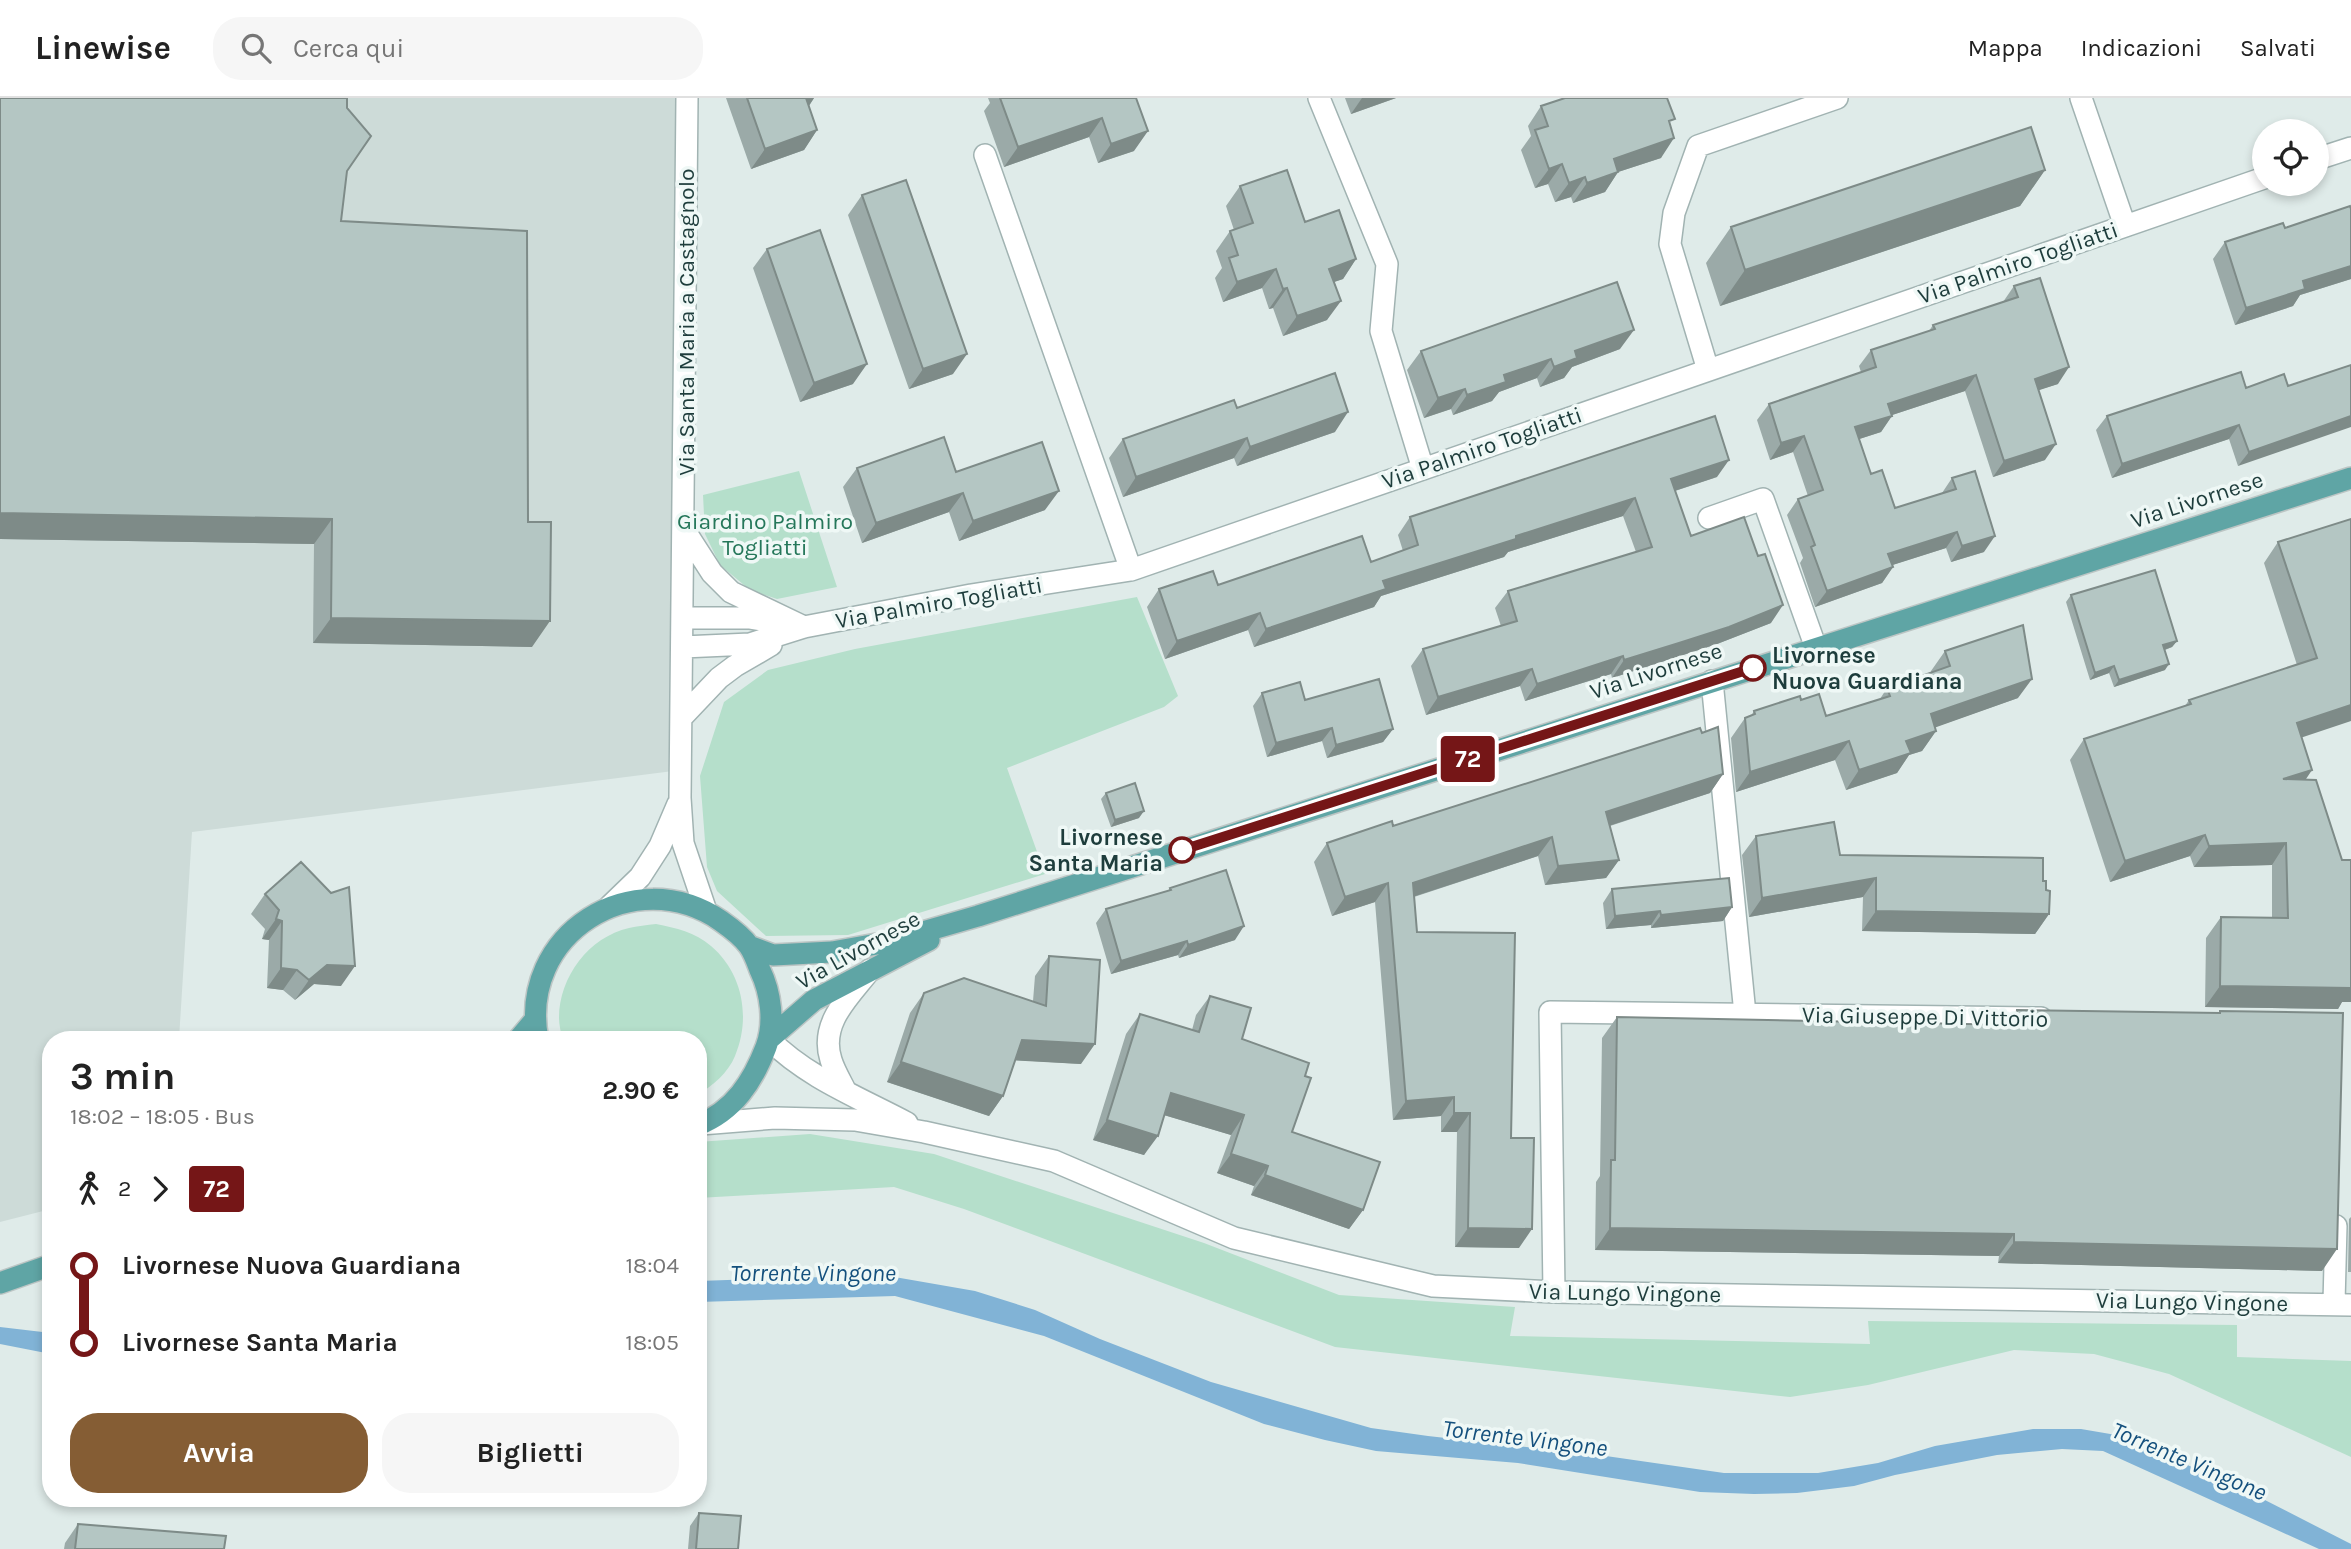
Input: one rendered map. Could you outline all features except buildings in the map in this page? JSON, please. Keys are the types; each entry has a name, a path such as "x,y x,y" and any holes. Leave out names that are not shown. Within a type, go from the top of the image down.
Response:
{"main road":[{"name":"Via Livornese","path":"749,946 773,955 832,952 888,942 978,916 2351,478"},
{"name":"Via Livornese","path":"536,1030 539,985 554,952 578,924 610,906 642,898 674,900 706,911 733,930 749,946 766,982 771,1010 769,1039 756,1074 732,1104 707,1120"},
{"name":"Via Livornese","path":"769,1039 814,1000 871,968 978,916"},
{"path":"6,1281 42,1268"}],"street":[{"name":"Via Santa Maria a Castagnolo","path":"687,98 680,798 683,843 706,911"},
{"path":"1319,98 1387,264 1381,331 1423,469"},
{"path":"1708,370 1670,244 1674,213 1698,146 1837,98"},
{"path":"2081,98 2125,226"},
{"path":"2329,155 2351,148"},
{"path":"985,155 1131,570"},
{"name":"Via Palmiro Togliatti","path":"683,647 750,644 804,627 971,595 1131,570 2252,182"},
{"path":"1709,518 1763,499 1816,648"},
{"path":"683,528 712,573 731,592 804,627"},
{"path":"683,618 748,618 804,627"},
{"path":"682,718 719,678 734,666 804,627"},
{"path":"1713,681 1745,1014"},
{"name":"Via Santa Maria a Castagnolo","path":"610,906 640,877 654,856 680,798"},
{"path":"845,1090 831,1060 827,1037 833,1016 871,968"},
{"name":"Via Giuseppe Di Vittorio","path":"1554,1292 1550,1012 2064,1018"},
{"name":"Via Lungo Vingone","path":"769,1039 786,1056 924,1132"},
{"name":"Via Lungo Vingone","path":"707,1123 775,1118 855,1120 924,1132 1054,1161 1234,1238 1433,1286 1554,1292 2342,1304"},
{"path":"2336,1210 2342,1304"}],"shaded area":[{"path":"327,98 687,98 681,770 192,832 180,1031 42,1031 42,1211 0,1222 0,539 323,246"}],"green space":[{"name":"Giardino Palmiro Togliatti","path":"799,471 837,587 777,599 750,590 720,565 705,534 703,495"},
{"path":"1137,597 1178,696 1164,707 1007,768 1045,874 848,935 766,936 717,891 707,867 700,776 724,702 768,670 855,649"},
{"path":"656,924 692,934 705,941 722,957 737,983 743,1012 740,1041 728,1068 707,1088 707,1031 561,1031 560,1003 564,988 579,961 601,940 632,927"},
{"path":"810,1134 934,1154 1204,1243 1339,1295 1515,1307 1510,1336 1870,1344 1868,1321 2237,1325 2237,1357 2351,1361 2351,1457 2169,1374 2094,1354 2014,1350 1868,1385 1790,1397 1335,1347 964,1209 894,1187 707,1197 707,1141"}],"water":[{"path":"883,1275 975,1291 1035,1310 1100,1339 1211,1382 1371,1428 1724,1473 1818,1473 1878,1463 1935,1446 2033,1429 2081,1429 2122,1436 2255,1495 2351,1544 2351,1549 2319,1549 2103,1451 2062,1449 1997,1455 1854,1486 1797,1493 1754,1494 1700,1492 1518,1463 1376,1451 1264,1424 1044,1336 895,1296 707,1302 707,1281"},
{"path":"0,1327 42,1332 42,1352 0,1344"}],"bus line":[{"name":"72","path":"1182,850 1753,668"}],"place":[{"name":"Livornese Nuova Guardiana","path":"1753,668"},
{"name":"Livornese Santa Maria","path":"1182,850"}],"water label":[{"name":"Torrente Vingone","path":"813,1273"},
{"name":"Torrente Vingone","path":"1525,1438"},
{"name":"Torrente Vingone","path":"2189,1461"}]}
